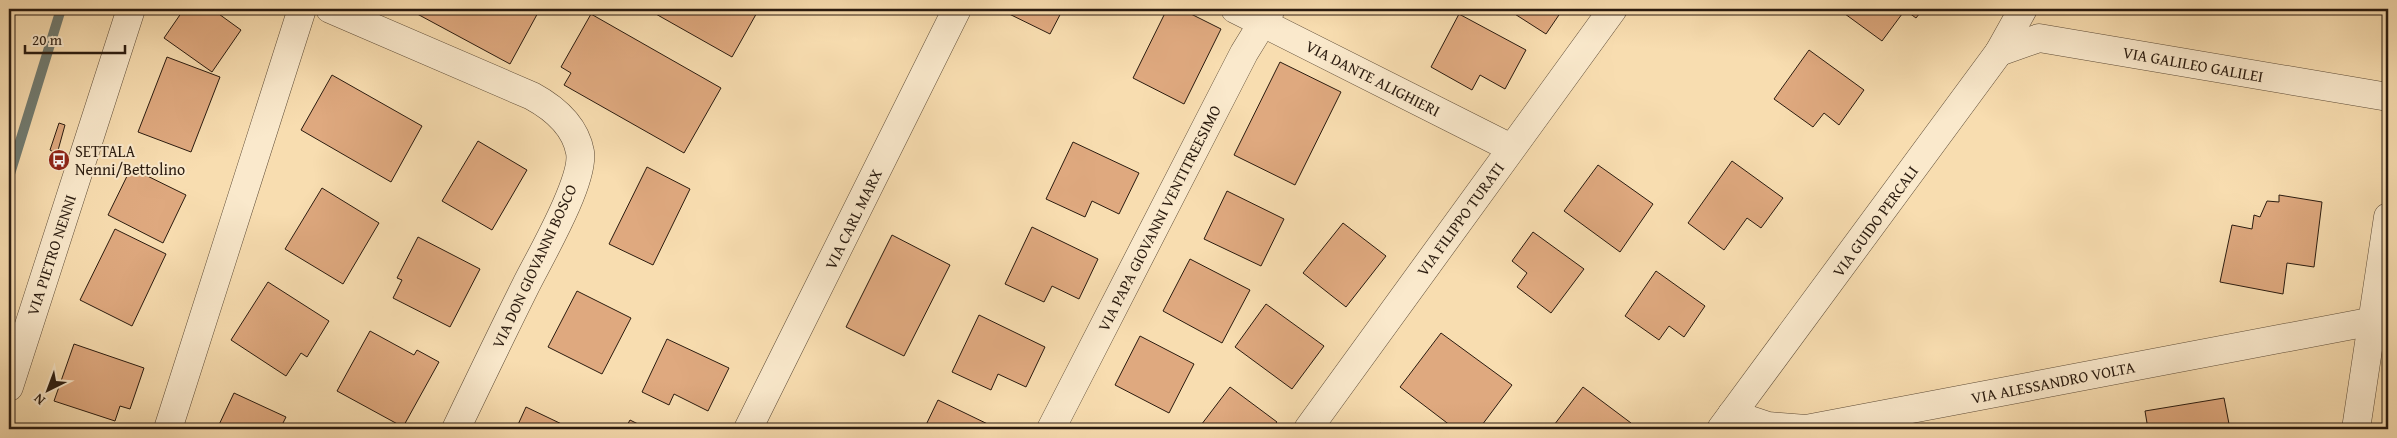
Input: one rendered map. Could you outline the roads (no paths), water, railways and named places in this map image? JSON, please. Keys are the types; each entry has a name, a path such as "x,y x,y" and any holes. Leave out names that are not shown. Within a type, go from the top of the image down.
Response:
{"street":[{"name":"VIA PIETRO NENNI","path":"9,387 131,9"},
{"path":"168,429 302,9"},
{"name":"VIA DON GIOVANNI BOSCO","path":"330,9 532,96 561,116 577,140 580,153 579,166 564,208 456,429"},
{"name":"VIA CARL MARX","path":"748,429 957,9"},
{"name":"VIA DANTE ALIGHIERI","path":"1235,9 1267,16 1511,148"},
{"name":"VIA FILIPPO TURATI","path":"1308,429 1613,9"},
{"name":"VIA GUIDO PERCALI","path":"1726,421 1999,52 2023,9"},
{"name":"VIA PAPA GIOVANNI VENTITREESIMO","path":"1052,429 1244,53 1267,16"},
{"name":"VIA GALILEO GALILEI","path":"1999,52 2039,38 2388,97"},
{"path":"2356,429 2374,321 2388,217"},
{"name":"VIA ALESSANDRO VOLTA","path":"1726,421 1806,429 2374,321"}],"waterway":[{"path":"9,177 61,9"}],"place":[{"name":"SETTALA Nenni/Bettolino","path":"59,160"}]}
